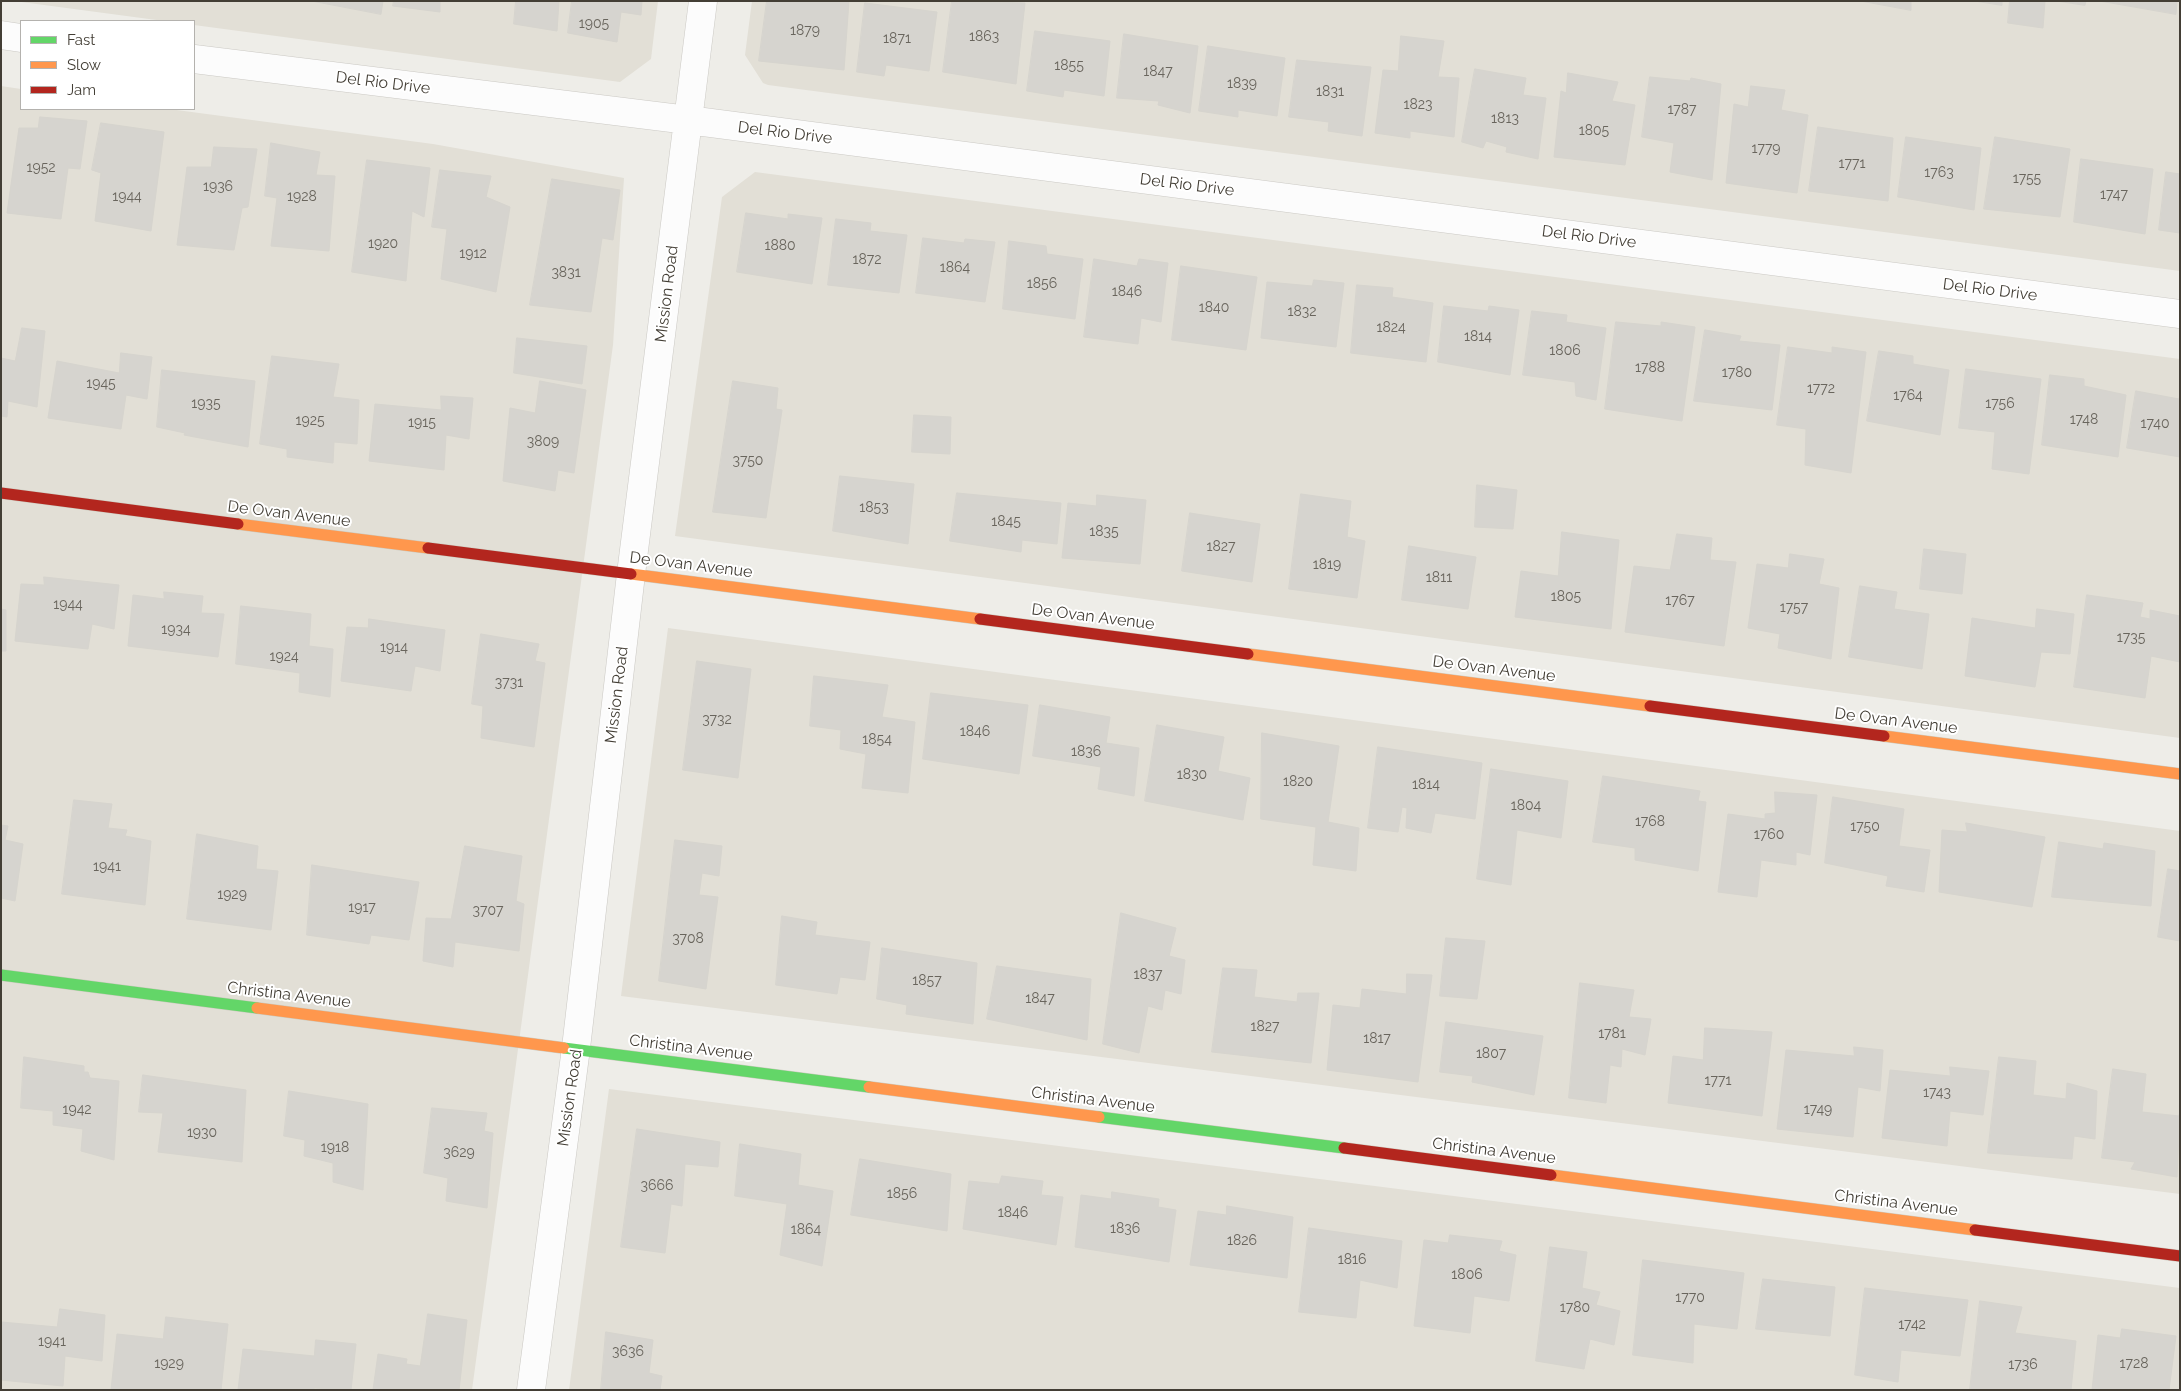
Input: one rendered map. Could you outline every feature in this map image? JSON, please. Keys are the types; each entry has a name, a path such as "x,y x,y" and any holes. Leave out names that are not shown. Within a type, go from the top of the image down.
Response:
{"street":[{"name":"Mission Road","path":"531,1390 576,1048 631,574 703,1"},
{"path":"1,35 20,38"},
{"name":"Del Rio Drive","path":"195,59 688,120 2180,314"},
{"name":"De Ovan Avenue","path":"1,493 2180,774"},
{"name":"Christina Avenue","path":"1,975 2180,1256"}],"shaded area":[{"path":"14,1 658,1 651,59 620,82 195,25 195,20 156,20"},
{"path":"752,1 2180,1 2180,271 768,85 763,83 745,55"},
{"path":"1,86 20,89 20,110 177,110 433,144 624,178 613,345 472,1390 1,1390"},
{"path":"755,172 2180,359 2180,738 675,536 722,197"},
{"path":"668,628 2180,831 2180,1194 621,996"},
{"path":"609,1089 2180,1288 2180,1390 569,1390"}],"building":[{"path":"312,1 383,1 381,14"},
{"path":"394,1 440,1 440,12 393,6"},
{"path":"516,1 559,1 557,31 514,24"},
{"path":"572,1 642,1 641,15 621,12 617,42 568,33"},
{"path":"767,1 849,1 844,70 759,61"},
{"path":"952,1 1025,3 1016,84 943,72"},
{"path":"1861,1 1911,1 1911,10"},
{"path":"1975,1 2002,1 2002,5"},
{"path":"2010,1 2045,1 2043,28 2008,23"},
{"path":"2057,1 2086,1 2085,5"},
{"path":"2100,1 2177,1 2176,14"},
{"path":"865,3 937,12 929,71 886,65 884,76 857,72"},
{"path":"1035,31 1110,41 1104,96 1064,90 1063,97 1027,91"},
{"path":"1124,34 1198,46 1190,113 1158,105 1159,101 1117,98"},
{"path":"1401,36 1444,41 1438,77 1459,78 1454,137 1410,131 1410,138 1375,133 1383,70 1398,71"},
{"path":"1208,46 1285,58 1277,116 1238,110 1238,117 1199,111"},
{"path":"1297,60 1371,67 1362,136 1328,131 1329,122 1289,117"},
{"path":"1475,69 1526,78 1523,95 1546,98 1538,159 1506,152 1507,147 1486,141 1483,148 1462,142"},
{"path":"1568,73 1618,82 1612,101 1635,105 1625,165 1554,157 1561,91 1566,93"},
{"path":"1650,77 1690,81 1691,78 1721,84 1712,180 1670,172 1674,143 1642,137"},
{"path":"1751,86 1785,90 1781,110 1808,115 1797,193 1726,183 1734,104 1748,107"},
{"path":"40,117 87,121 80,169 68,168 61,219 7,213 19,128 38,128"},
{"path":"101,123 164,132 151,231 95,221 101,173 92,170"},
{"path":"1818,127 1893,138 1888,201 1809,191"},
{"path":"1906,137 1981,148 1974,210 1898,197"},
{"path":"1995,137 2070,149 2060,217 1984,209"},
{"path":"271,143 320,152 316,175 335,176 329,251 271,246 277,198 265,196"},
{"path":"214,147 257,149 248,207 242,208 234,250 177,245 187,167 211,167"},
{"path":"2081,159 2153,169 2145,234 2074,222"},
{"path":"367,160 430,168 424,217 412,211 406,281 352,272"},
{"path":"440,170 491,176 486,197 510,207 496,292 441,279 447,229 432,227"},
{"path":"2166,172 2180,174 2180,233 2159,230"},
{"path":"552,179 620,190 613,240 602,238 591,312 530,305"},
{"path":"746,213 788,219 788,214 822,218 812,284 737,272"},
{"path":"836,219 871,223 870,231 907,235 899,293 828,285"},
{"path":"923,238 964,243 965,239 995,242 985,302 916,293"},
{"path":"1009,241 1046,246 1047,254 1083,259 1075,319 1003,309"},
{"path":"1094,259 1137,266 1139,259 1168,263 1161,322 1141,318 1138,344 1084,337"},
{"path":"1181,266 1257,277 1246,350 1172,340"},
{"path":"1314,280 1344,283 1336,347 1261,338 1267,282 1312,286"},
{"path":"1357,285 1393,288 1392,297 1433,303 1426,362 1351,353"},
{"path":"1444,306 1488,311 1489,306 1519,310 1510,375 1438,362"},
{"path":"1532,311 1567,315 1566,322 1606,328 1596,400 1576,396 1575,382 1523,375"},
{"path":"1616,322 1661,326 1661,322 1695,327 1682,421 1605,409"},
{"path":"22,328 45,331 37,407 8,401 7,417 1,416 1,358 15,361"},
{"path":"1705,330 1741,336 1739,341 1780,345 1772,410 1694,401"},
{"path":"517,338 587,346 582,384 514,373"},
{"path":"1788,347 1832,353 1832,347 1866,352 1851,473 1805,465 1806,429 1777,425"},
{"path":"1879,351 1913,356 1913,364 1949,370 1940,435 1867,421"},
{"path":"121,353 152,357 147,399 126,395 121,429 48,418 57,361 119,373"},
{"path":"272,356 339,364 333,397 359,400 357,444 334,442 333,463 287,457 287,449 260,444"},
{"path":"1966,369 2041,379 2029,474 1992,469 1995,432 1959,428"},
{"path":"162,370 255,381 248,447 184,435 185,433 157,427"},
{"path":"2050,375 2084,379 2084,386 2126,395 2118,457 2042,445"},
{"path":"540,381 586,390 574,473 558,470 555,491 503,481 510,408 535,413"},
{"path":"733,381 778,388 776,409 782,410 766,518 713,512"},
{"path":"2136,391 2179,399 2180,395 2180,457 2127,448"},
{"path":"441,396 473,398 469,439 446,435 444,470 369,461 375,404 441,410"},
{"path":"914,415 951,417 950,454 912,452"},
{"path":"840,476 914,484 908,544 833,531"},
{"path":"1477,485 1517,490 1513,529 1475,527"},
{"path":"957,493 1061,503 1057,544 1022,540 1021,552 950,541"},
{"path":"1301,494 1351,501 1347,537 1365,541 1357,598 1289,589"},
{"path":"1097,495 1146,500 1140,564 1062,558 1068,503 1096,506"},
{"path":"1190,513 1260,524 1252,582 1182,571"},
{"path":"1562,532 1619,540 1611,629 1515,617 1521,571 1558,576"},
{"path":"1677,534 1712,538 1710,560 1736,562 1724,646 1625,632 1634,566 1670,570"},
{"path":"1409,546 1476,557 1468,609 1402,600"},
{"path":"1924,549 1966,554 1962,594 1920,589"},
{"path":"1790,554 1824,559 1819,584 1839,588 1831,659 1778,648 1780,634 1748,628 1757,564 1788,568"},
{"path":"44,577 119,585 114,629 92,624 88,649 15,641 21,584 44,585"},
{"path":"1860,586 1897,592 1894,609 1929,614 1922,669 1849,657"},
{"path":"164,592 203,596 201,613 224,614 218,657 128,646 133,595 164,599"},
{"path":"2087,595 2143,603 2140,617 2150,619 2150,610 2180,616 2180,662 2151,656 2145,698 2074,687"},
{"path":"241,606 311,614 309,646 333,649 330,697 299,692 300,673 236,664"},
{"path":"1,609 6,610 6,651 1,651"},
{"path":"2037,609 2074,614 2070,654 2041,652 2035,687 1965,676 1972,618 2035,628"},
{"path":"369,619 445,630 440,671 415,666 411,691 341,681 347,627 368,628"},
{"path":"481,634 539,644 535,661 545,663 534,747 481,738 483,706 472,704"},
{"path":"697,661 751,669 738,778 683,770"},
{"path":"814,676 888,685 882,717 915,722 908,793 862,788 866,754 840,749 841,730 810,726"},
{"path":"931,693 1028,705 1019,774 923,759"},
{"path":"1040,705 1110,717 1106,743 1139,748 1134,796 1098,789 1101,767 1033,756"},
{"path":"1157,725 1224,737 1218,771 1250,778 1243,820 1145,801"},
{"path":"1262,733 1339,746 1328,822 1359,828 1356,871 1313,865 1316,827 1261,819"},
{"path":"1378,747 1482,763 1475,819 1435,813 1431,833 1406,828 1407,808 1402,807 1398,832 1368,828"},
{"path":"1491,769 1568,781 1561,838 1517,830 1511,885 1477,879"},
{"path":"1603,776 1700,791 1698,801 1706,802 1698,871 1635,860 1635,848 1593,842"},
{"path":"1775,792 1817,795 1810,855 1796,852 1796,865 1761,860 1757,897 1718,892 1728,814 1765,819 1765,814 1775,813"},
{"path":"1833,797 1904,809 1899,846 1930,850 1924,892 1886,886 1888,876 1825,863"},
{"path":"74,800 112,804 108,828 127,830 125,836 151,841 145,905 62,894"},
{"path":"1966,823 2045,837 2032,907 1939,892 1942,830 1967,832"},
{"path":"1,825 8,826 5,840 23,844 15,901 1,898"},
{"path":"197,834 258,846 256,869 278,871 271,930 187,919"},
{"path":"675,840 722,846 719,876 702,873 699,895 718,897 706,989 659,981"},
{"path":"2059,842 2103,849 2104,843 2155,851 2151,906 2052,897"},
{"path":"465,846 522,856 516,901 524,904 519,951 455,942 453,967 423,961 426,918 451,919"},
{"path":"312,865 419,882 409,940 371,935 369,944 307,935"},
{"path":"2168,869 2180,871 2180,941 2158,937"},
{"path":"1121,913 1176,928 1169,956 1185,960 1181,994 1165,990 1162,1010 1148,1006 1139,1053 1103,1044"},
{"path":"782,916 817,922 815,935 870,942 865,980 840,977 837,994 776,985"},
{"path":"1446,938 1485,941 1477,999 1440,996"},
{"path":"882,948 977,963 973,1024 906,1014 907,1005 877,999"},
{"path":"997,966 1091,979 1087,1040 987,1019"},
{"path":"1223,968 1257,970 1254,997 1297,1002 1298,993 1319,993 1311,1063 1212,1052"},
{"path":"1407,974 1432,975 1418,1082 1327,1070 1333,1005 1360,1008 1362,989 1406,994"},
{"path":"1580,983 1634,990 1629,1017 1651,1019 1645,1055 1622,1049 1621,1067 1610,1065 1606,1103 1569,1098"},
{"path":"1446,1022 1543,1036 1534,1095 1472,1082 1473,1076 1440,1072"},
{"path":"1705,1028 1772,1032 1762,1116 1668,1103 1673,1056 1703,1060"},
{"path":"1854,1047 1883,1050 1880,1091 1858,1087 1853,1137 1777,1129 1786,1050 1854,1056"},
{"path":"24,1057 84,1066 84,1072 88,1072 90,1078 119,1081 114,1160 81,1151 83,1129 53,1125 53,1111 21,1108"},
{"path":"1999,1057 2036,1061 2033,1095 2066,1099 2067,1083 2097,1091 2095,1139 2074,1136 2072,1159 1988,1153"},
{"path":"1950,1067 1989,1071 1983,1115 1950,1111 1947,1146 1882,1138 1890,1070 1950,1076"},
{"path":"2113,1069 2146,1074 2142,1112 2179,1116 2180,1111 2177,1177 2131,1169 2135,1162 2102,1158"},
{"path":"143,1075 246,1090 242,1162 158,1152 163,1113 139,1112"},
{"path":"289,1091 368,1104 363,1190 333,1182 333,1163 304,1156 305,1140 284,1136"},
{"path":"432,1108 487,1113 484,1131 493,1133 487,1208 446,1201 448,1178 424,1173"},
{"path":"637,1129 720,1142 718,1167 685,1164 682,1206 671,1204 665,1253 621,1247"},
{"path":"740,1144 801,1154 798,1185 833,1191 822,1266 780,1255 787,1204 735,1196"},
{"path":"860,1159 951,1174 947,1231 851,1215"},
{"path":"1002,1176 1043,1181 1041,1195 1063,1197 1056,1245 963,1229 969,1181 999,1184"},
{"path":"1112,1192 1159,1199 1158,1207 1176,1210 1169,1262 1075,1247 1081,1195 1111,1199"},
{"path":"1227,1206 1293,1217 1287,1278 1190,1265 1198,1211 1226,1215"},
{"path":"1309,1228 1402,1241 1397,1288 1360,1280 1356,1318 1299,1312"},
{"path":"1450,1235 1502,1241 1499,1251 1516,1255 1509,1301 1474,1296 1470,1333 1414,1326 1424,1240 1448,1243"},
{"path":"1550,1247 1587,1252 1582,1288 1600,1292 1596,1305 1620,1311 1614,1345 1590,1339 1584,1369 1536,1361"},
{"path":"1643,1260 1744,1273 1737,1329 1694,1324 1693,1363 1633,1355"},
{"path":"1763,1279 1835,1287 1830,1336 1756,1329"},
{"path":"1865,1288 1968,1300 1960,1356 1901,1350 1898,1382 1855,1375"},
{"path":"1980,1301 2022,1307 2015,1333 2076,1341 2071,1390 1970,1390"},
{"path":"60,1309 105,1315 102,1361 65,1356 63,1386 1,1380 1,1322 57,1327"},
{"path":"428,1314 467,1320 459,1390 373,1390 378,1354 407,1359 406,1364 420,1366"},
{"path":"166,1317 228,1324 221,1390 111,1390 117,1334 163,1339"},
{"path":"2122,1329 2176,1336 2169,1390 2092,1390 2098,1335 2120,1338"},
{"path":"606,1332 653,1340 649,1373 662,1376 660,1390 601,1390"},
{"path":"316,1340 356,1344 351,1390 314,1388 314,1390 238,1390 243,1349 314,1356"}],"traffic: fast":[{"path":"1,975 257,1008"},
{"path":"564,1048 869,1087"},
{"path":"1099,1117 1344,1148"}],"traffic: slow":[{"path":"238,524 428,548"},
{"path":"631,574 980,619"},
{"path":"1248,654 1650,706"},
{"path":"1884,736 2180,774"},
{"path":"257,1008 564,1048"},
{"path":"869,1087 1099,1117"},
{"path":"1551,1175 1975,1230"}],"traffic: jam":[{"path":"1,493 238,524"},
{"path":"428,548 631,574"},
{"path":"980,619 1248,654"},
{"path":"1650,706 1884,736"},
{"path":"1344,1148 1551,1175"},
{"path":"1975,1230 2180,1256"}]}
